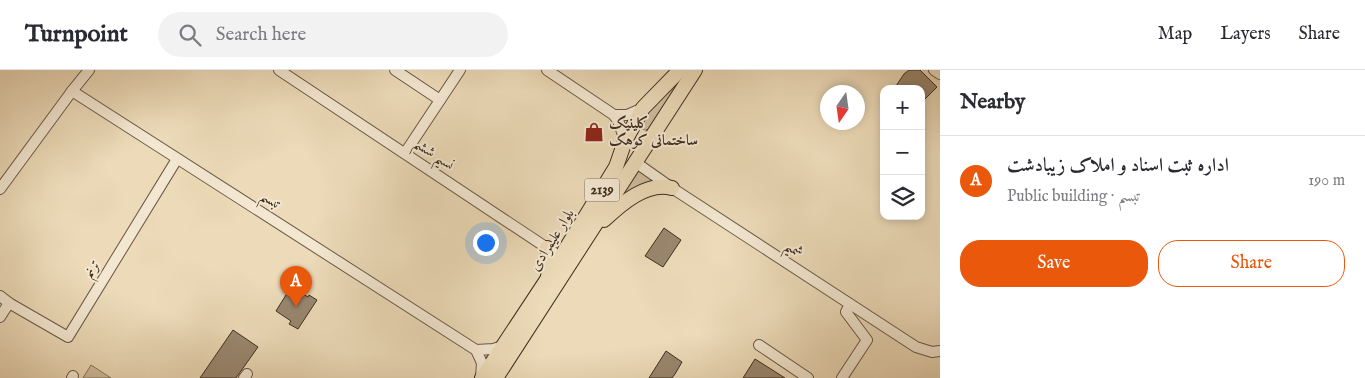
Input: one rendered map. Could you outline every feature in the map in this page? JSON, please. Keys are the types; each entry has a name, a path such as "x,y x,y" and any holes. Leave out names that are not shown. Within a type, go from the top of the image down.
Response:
{"main road":[{"name":"بلوار علیمرادی","path":"496,378 565,261 616,167 622,154 625,140 640,114 680,70"},
{"name":"بلوار علیمرادی","path":"482,378 548,278 591,233 656,128 695,70"},
{"path":"640,114 636,126 640,132 648,132 656,128"},
{"path":"591,233 631,198 652,187 662,185 672,188"},
{"path":"546,248 550,263 548,278"}],"street":[{"path":"0,189 89,70"},
{"name":"نسیم ششم","path":"279,70 565,261"},
{"path":"395,70 440,100"},
{"path":"405,153 460,70"},
{"path":"547,70 614,115 625,140"},
{"path":"934,70 940,74"},
{"name":"تبسم","path":"72,91 476,350"},
{"path":"614,115 640,114"},
{"name":"ترنم","path":"10,303 68,337 178,159"},
{"name":"شمیم","path":"635,162 916,347 932,352 940,351"},
{"path":"0,296 10,303 0,317"},
{"path":"842,378 867,340 846,312 850,304"},
{"path":"759,345 808,378"},
{"path":"482,378 482,364 476,350 504,346"}],"shaded area":[{"path":"682,80 651,128 641,129 638,125 640,114 665,96"},
{"path":"636,169 655,181 619,201"},
{"path":"91,365 111,378 83,378"}],"building":[{"path":"909,70 920,70 937,87 925,99 925,85 897,85"},
{"path":"664,228 681,240 663,267 645,256"},
{"path":"291,287 317,300 298,329 289,324 291,321 276,311"},
{"path":"233,330 258,347 236,378 200,378"},
{"path":"666,351 682,362 675,374 672,378 649,378"},
{"path":"755,359 785,378 743,378"}],"place":[{"name":"کلینیک ساختمانی کوهک","path":"594,132"},
{"name":"اداره ثبت اسناد و املاک زیبادشت","path":"296,307"}]}
